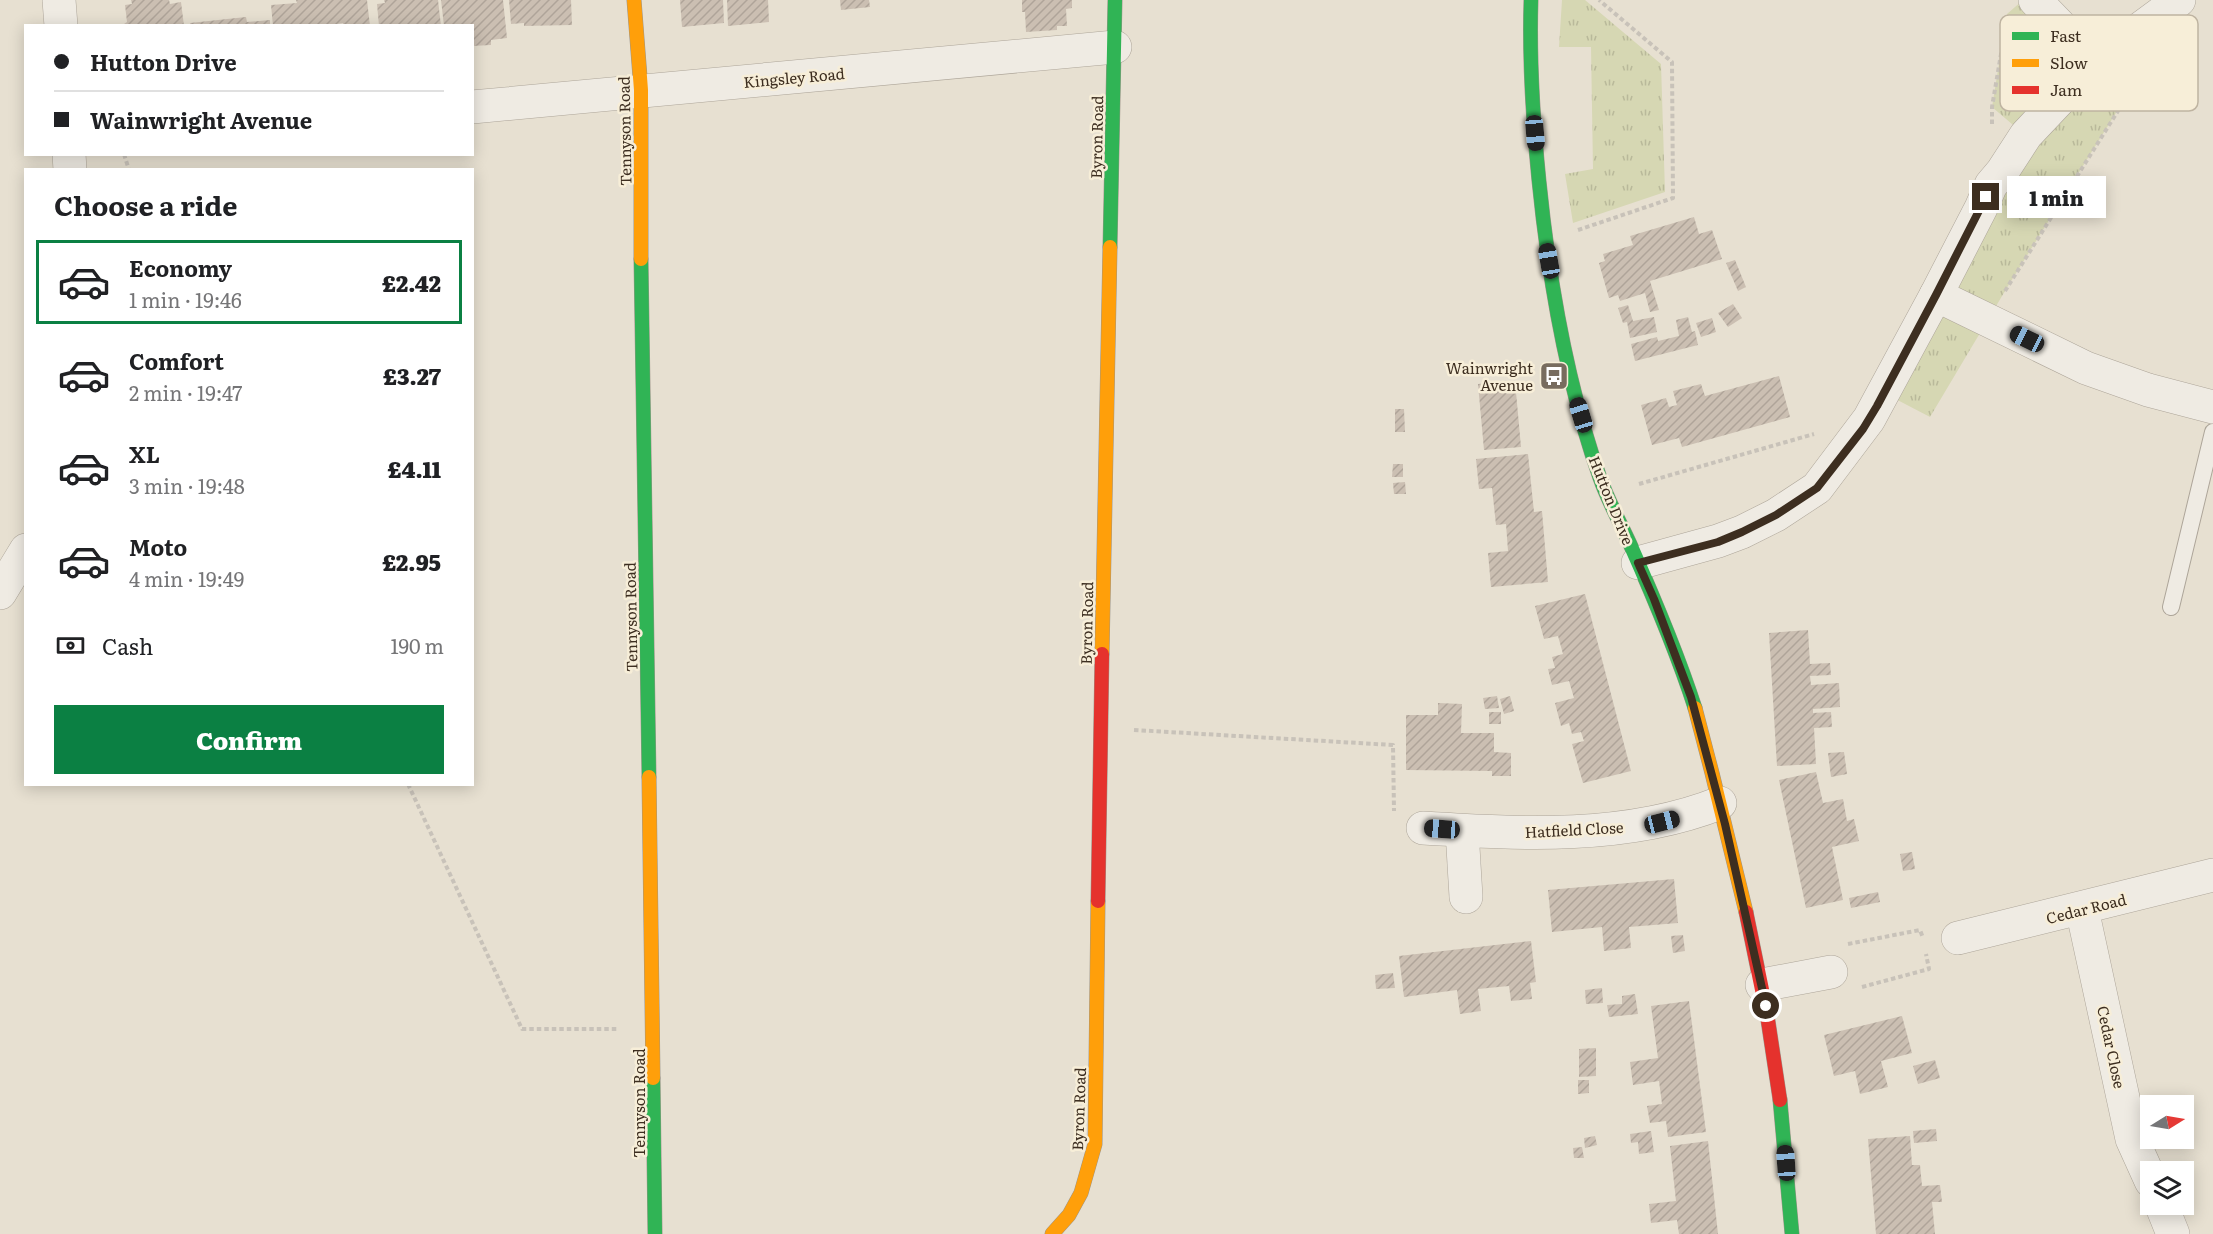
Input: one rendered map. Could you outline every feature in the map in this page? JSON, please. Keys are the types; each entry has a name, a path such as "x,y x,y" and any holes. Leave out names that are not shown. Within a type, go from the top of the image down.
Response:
{"street":[{"path":"59,0 60,24"},
{"name":"Tennyson Road","path":"634,0 641,90 641,280 654,1028 655,1234"},
{"name":"Byron Road","path":"1060,1231 1079,1200 1090,1173 1095,1144 1114,0"},
{"name":"Hutton Drive","path":"1531,0 1532,105 1546,240 1575,393 1601,480 1654,599 1691,697 1720,803 1762,986 1783,1116 1792,1234"},
{"path":"2159,15 2180,0"},
{"name":"Kingsley Road","path":"474,107 1115,47"},
{"path":"1638,563 1718,542 1776,515 1817,488 1869,419 1936,295 1991,185 2026,135 2049,111"},
{"path":"1936,295 2086,368 2148,390 2213,407"},
{"path":"0,593 24,553"},
{"name":"Hatfield Close","path":"1423,828 1550,832 1617,828 1670,820 1720,803"},
{"path":"1462,831 1466,897"},
{"name":"Cedar Road","path":"1958,938 2213,875"},
{"name":"Cedar Close","path":"2082,909 2132,1139 2142,1161"},
{"path":"1762,986 1836,971"},
{"path":"2165,1215 2172,1234"}],"lane":[{"path":"2171,607 2213,432"}],"path":[{"path":"1546,240 1673,198 1672,62 1599,0"},
{"path":"1992,129 1992,106 2000,79"},
{"path":"1988,320 2118,111"},
{"path":"1607,493 1869,419"},
{"path":"1101,728 1393,745 1394,825 1423,828"},
{"path":"409,786 522,1029 654,1028"},
{"path":"1920,930 1929,969 1846,992 1836,971 1837,946 1920,930"}],"green space":[{"path":"1562,0 1585,0 1661,64 1665,192 1573,223 1565,174 1593,169 1591,47 1559,47"},
{"path":"2023,0 2040,15 2007,15"},
{"path":"2000,57 2000,111 2117,111 2008,286 1930,417 1884,393 2026,136 1992,107"}],"building":[{"path":"131,0 169,0 170,4 181,2 184,24 124,24 127,22 125,5 132,4"},
{"path":"296,0 367,0 370,24 273,24 271,5 297,3"},
{"path":"384,0 438,0 441,24 379,24 377,4 385,3"},
{"path":"441,0 503,0 507,38 491,40 491,45 474,46 474,24 444,24"},
{"path":"509,0 571,0 572,25 511,24"},
{"path":"680,0 723,0 724,23 682,27"},
{"path":"727,0 768,0 769,22 728,26"},
{"path":"840,0 869,0 870,7 841,10"},
{"path":"1022,0 1072,0 1072,8 1066,9 1067,26 1057,26 1057,30 1026,32"},
{"path":"246,17 247,22 270,20 270,24 190,23"},
{"path":"1694,217 1699,234 1712,230 1722,259 1650,281 1659,310 1650,312 1645,293 1620,301 1618,295 1609,298 1599,263 1605,261 1603,254 1633,245 1630,236"},
{"path":"1735,260 1746,287 1738,291 1726,263"},
{"path":"1733,304 1742,318 1728,327 1718,313"},
{"path":"1628,305 1633,321 1654,317 1657,332 1630,338 1627,322 1623,323 1618,308"},
{"path":"1688,317 1692,332 1695,331 1698,345 1635,361 1631,344 1657,337 1658,341 1679,336 1676,320"},
{"path":"1712,318 1716,332 1701,337 1696,323"},
{"path":"1779,376 1790,417 1682,447 1679,438 1652,445 1641,405 1666,398 1669,407 1677,405 1673,391 1701,384 1705,396"},
{"path":"1515,381 1521,447 1484,450 1478,384"},
{"path":"1395,409 1404,409 1405,432 1395,432"},
{"path":"1528,454 1534,512 1542,511 1548,582 1491,587 1488,553 1508,551 1506,524 1496,525 1492,488 1479,489 1476,459"},
{"path":"1393,464 1403,464 1403,477 1392,477"},
{"path":"1405,482 1406,494 1394,494 1393,483"},
{"path":"1585,594 1631,771 1583,783 1572,744 1584,741 1581,732 1572,734 1569,723 1561,726 1555,703 1574,698 1569,681 1552,685 1548,669 1555,668 1552,657 1563,654 1558,636 1544,639 1535,606"},
{"path":"1808,630 1810,664 1830,663 1831,675 1810,676 1811,685 1839,683 1840,707 1813,709 1813,713 1831,712 1832,727 1814,728 1816,764 1777,766 1769,633"},
{"path":"1497,696 1499,708 1485,709 1483,698"},
{"path":"1510,696 1514,711 1504,714 1500,699"},
{"path":"1438,703 1462,704 1461,733 1494,733 1494,752 1511,753 1511,776 1492,776 1492,771 1406,770 1406,715 1438,715"},
{"path":"1489,712 1501,712 1501,724 1489,724"},
{"path":"1844,752 1847,774 1831,777 1828,753"},
{"path":"1816,772 1823,803 1843,799 1847,821 1854,819 1859,841 1832,847 1843,900 1806,908 1779,780"},
{"path":"1912,852 1915,869 1903,871 1900,854"},
{"path":"1674,879 1678,923 1629,927 1631,948 1604,951 1602,927 1552,932 1548,890"},
{"path":"1878,892 1880,902 1851,908 1849,898"},
{"path":"1683,935 1685,951 1673,953 1671,936"},
{"path":"1531,941 1536,982 1530,983 1532,999 1511,1001 1509,986 1478,989 1481,1011 1460,1014 1457,990 1404,997 1399,956"},
{"path":"1393,973 1395,988 1376,989 1375,975"},
{"path":"1602,988 1603,1003 1586,1004 1585,990"},
{"path":"1635,994 1638,1014 1609,1017 1607,1005 1622,1004 1622,996"},
{"path":"1689,1001 1706,1132 1668,1137 1666,1121 1650,1123 1647,1106 1662,1104 1659,1081 1633,1085 1630,1062 1658,1058 1651,1006"},
{"path":"1902,1016 1912,1053 1881,1061 1888,1087 1860,1094 1855,1071 1834,1076 1824,1035"},
{"path":"1596,1048 1596,1076 1579,1077 1579,1049"},
{"path":"1935,1060 1940,1078 1918,1084 1913,1066"},
{"path":"1578,1080 1589,1080 1589,1093 1578,1094"},
{"path":"1936,1129 1937,1141 1914,1143 1913,1131"},
{"path":"1651,1131 1654,1152 1639,1154 1638,1142 1631,1143 1630,1134"},
{"path":"1595,1136 1597,1145 1585,1148 1584,1138"},
{"path":"1910,1136 1912,1165 1920,1165 1922,1186 1940,1185 1942,1202 1932,1202 1935,1234 1876,1234 1868,1139"},
{"path":"1708,1141 1718,1234 1679,1234 1677,1220 1651,1223 1649,1204 1676,1201 1670,1146"},
{"path":"1582,1147 1584,1158 1574,1158 1573,1148"}],"traffic: fast":[{"path":"1110,247 1115,0"},
{"path":"1531,0 1532,91 1539,181 1548,256 1568,368 1603,487 1656,605 1695,708"},
{"path":"641,259 649,777"},
{"path":"653,1078 655,1234"},
{"path":"1780,1100 1792,1234"}],"traffic: slow":[{"path":"634,0 641,90 641,259"},
{"path":"1102,654 1110,247"},
{"path":"1695,708 1746,912"},
{"path":"649,777 653,1078"},
{"path":"1052,1234 1069,1215 1081,1193 1095,1144 1098,901"}],"traffic: jam":[{"path":"1098,901 1102,654"},
{"path":"1746,912 1767,1014 1780,1100"}],"place":[{"name":"Wainwright Avenue","path":"1554,376"}],"route":[{"path":"1766,1006 1725,824 1691,697 1672,643 1638,563 1718,542 1742,532 1776,515 1817,488 1863,429 1877,406 1986,197"}]}
